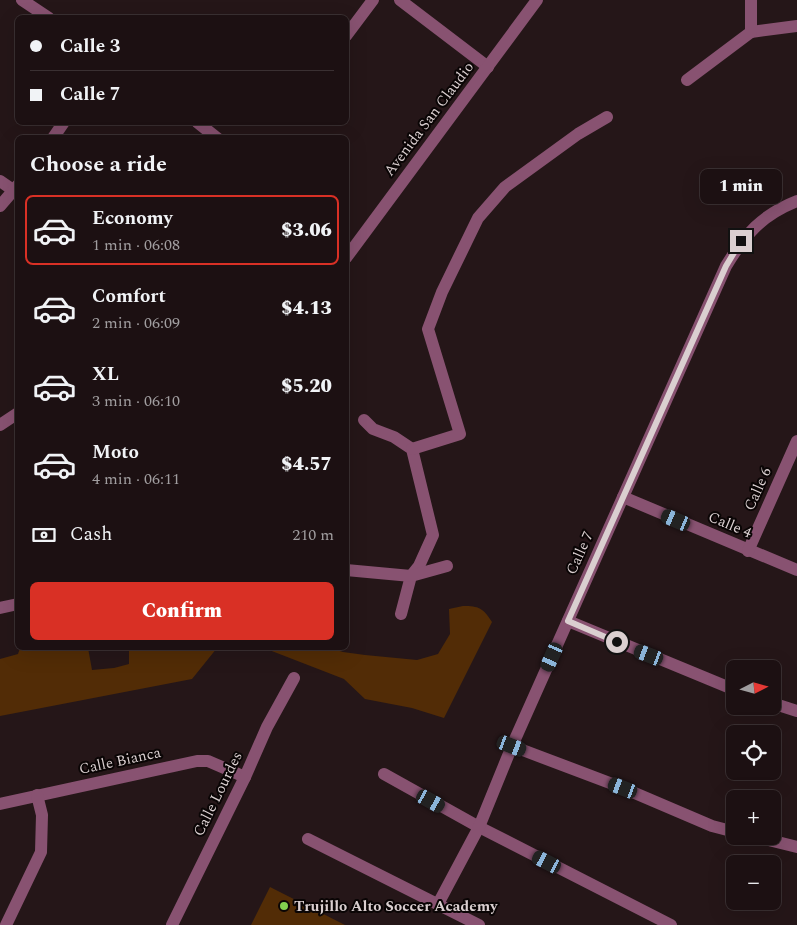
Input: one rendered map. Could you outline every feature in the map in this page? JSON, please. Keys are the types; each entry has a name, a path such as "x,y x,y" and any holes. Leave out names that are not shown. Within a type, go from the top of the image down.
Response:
{"street":[{"path":"22,0 44,15"},
{"path":"349,32 373,0"},
{"path":"400,0 488,67"},
{"name":"Avenida San Claudio","path":"349,254 537,0"},
{"path":"751,0 752,32"},
{"path":"687,80 752,32 797,26"},
{"path":"412,449 460,434 428,329 442,292 478,218 505,187 578,134 607,117"},
{"path":"201,125 213,135"},
{"path":"0,181 15,188 0,206"},
{"name":"Calle 7","path":"438,904 479,828 512,746 726,266 741,241 758,222 781,207 797,202"},
{"path":"0,425 15,415"},
{"path":"364,420 373,429 394,437 412,449 433,535 419,566 411,576 401,614"},
{"name":"Calle 6","path":"748,551 797,441"},
{"name":"Calle 4","path":"623,497 797,570"},
{"path":"349,570 411,576 447,566"},
{"path":"0,608 15,605"},
{"path":"568,621 726,686"},
{"name":"Calle Lourdes","path":"172,925 245,777 267,727 294,678"},
{"path":"781,706 797,711"},
{"path":"512,746 623,788 712,826 726,830"},
{"name":"Calle Bianca","path":"0,804 197,761 208,761 245,777"},
{"path":"384,774 479,828 667,924"},
{"path":"6,925 41,852 42,814 37,795"},
{"path":"308,839 479,925"},
{"path":"781,843 797,847"}],"shaded area":[{"path":"463,606 480,609 492,622 444,718 412,708 365,699 344,679 269,650 336,650 417,660 438,654 450,634 449,609"},
{"path":"19,650 88,650 92,670 114,668 129,664 129,650 215,650 192,679 0,716 0,659 18,654"},
{"name":"Trujillo Alto Soccer Academy","path":"270,887 345,925 251,925"}],"place":[{"name":"Trujillo Alto Soccer Academy","path":"284,906"}],"route":[{"path":"617,642 568,621 726,266 741,241"}]}
